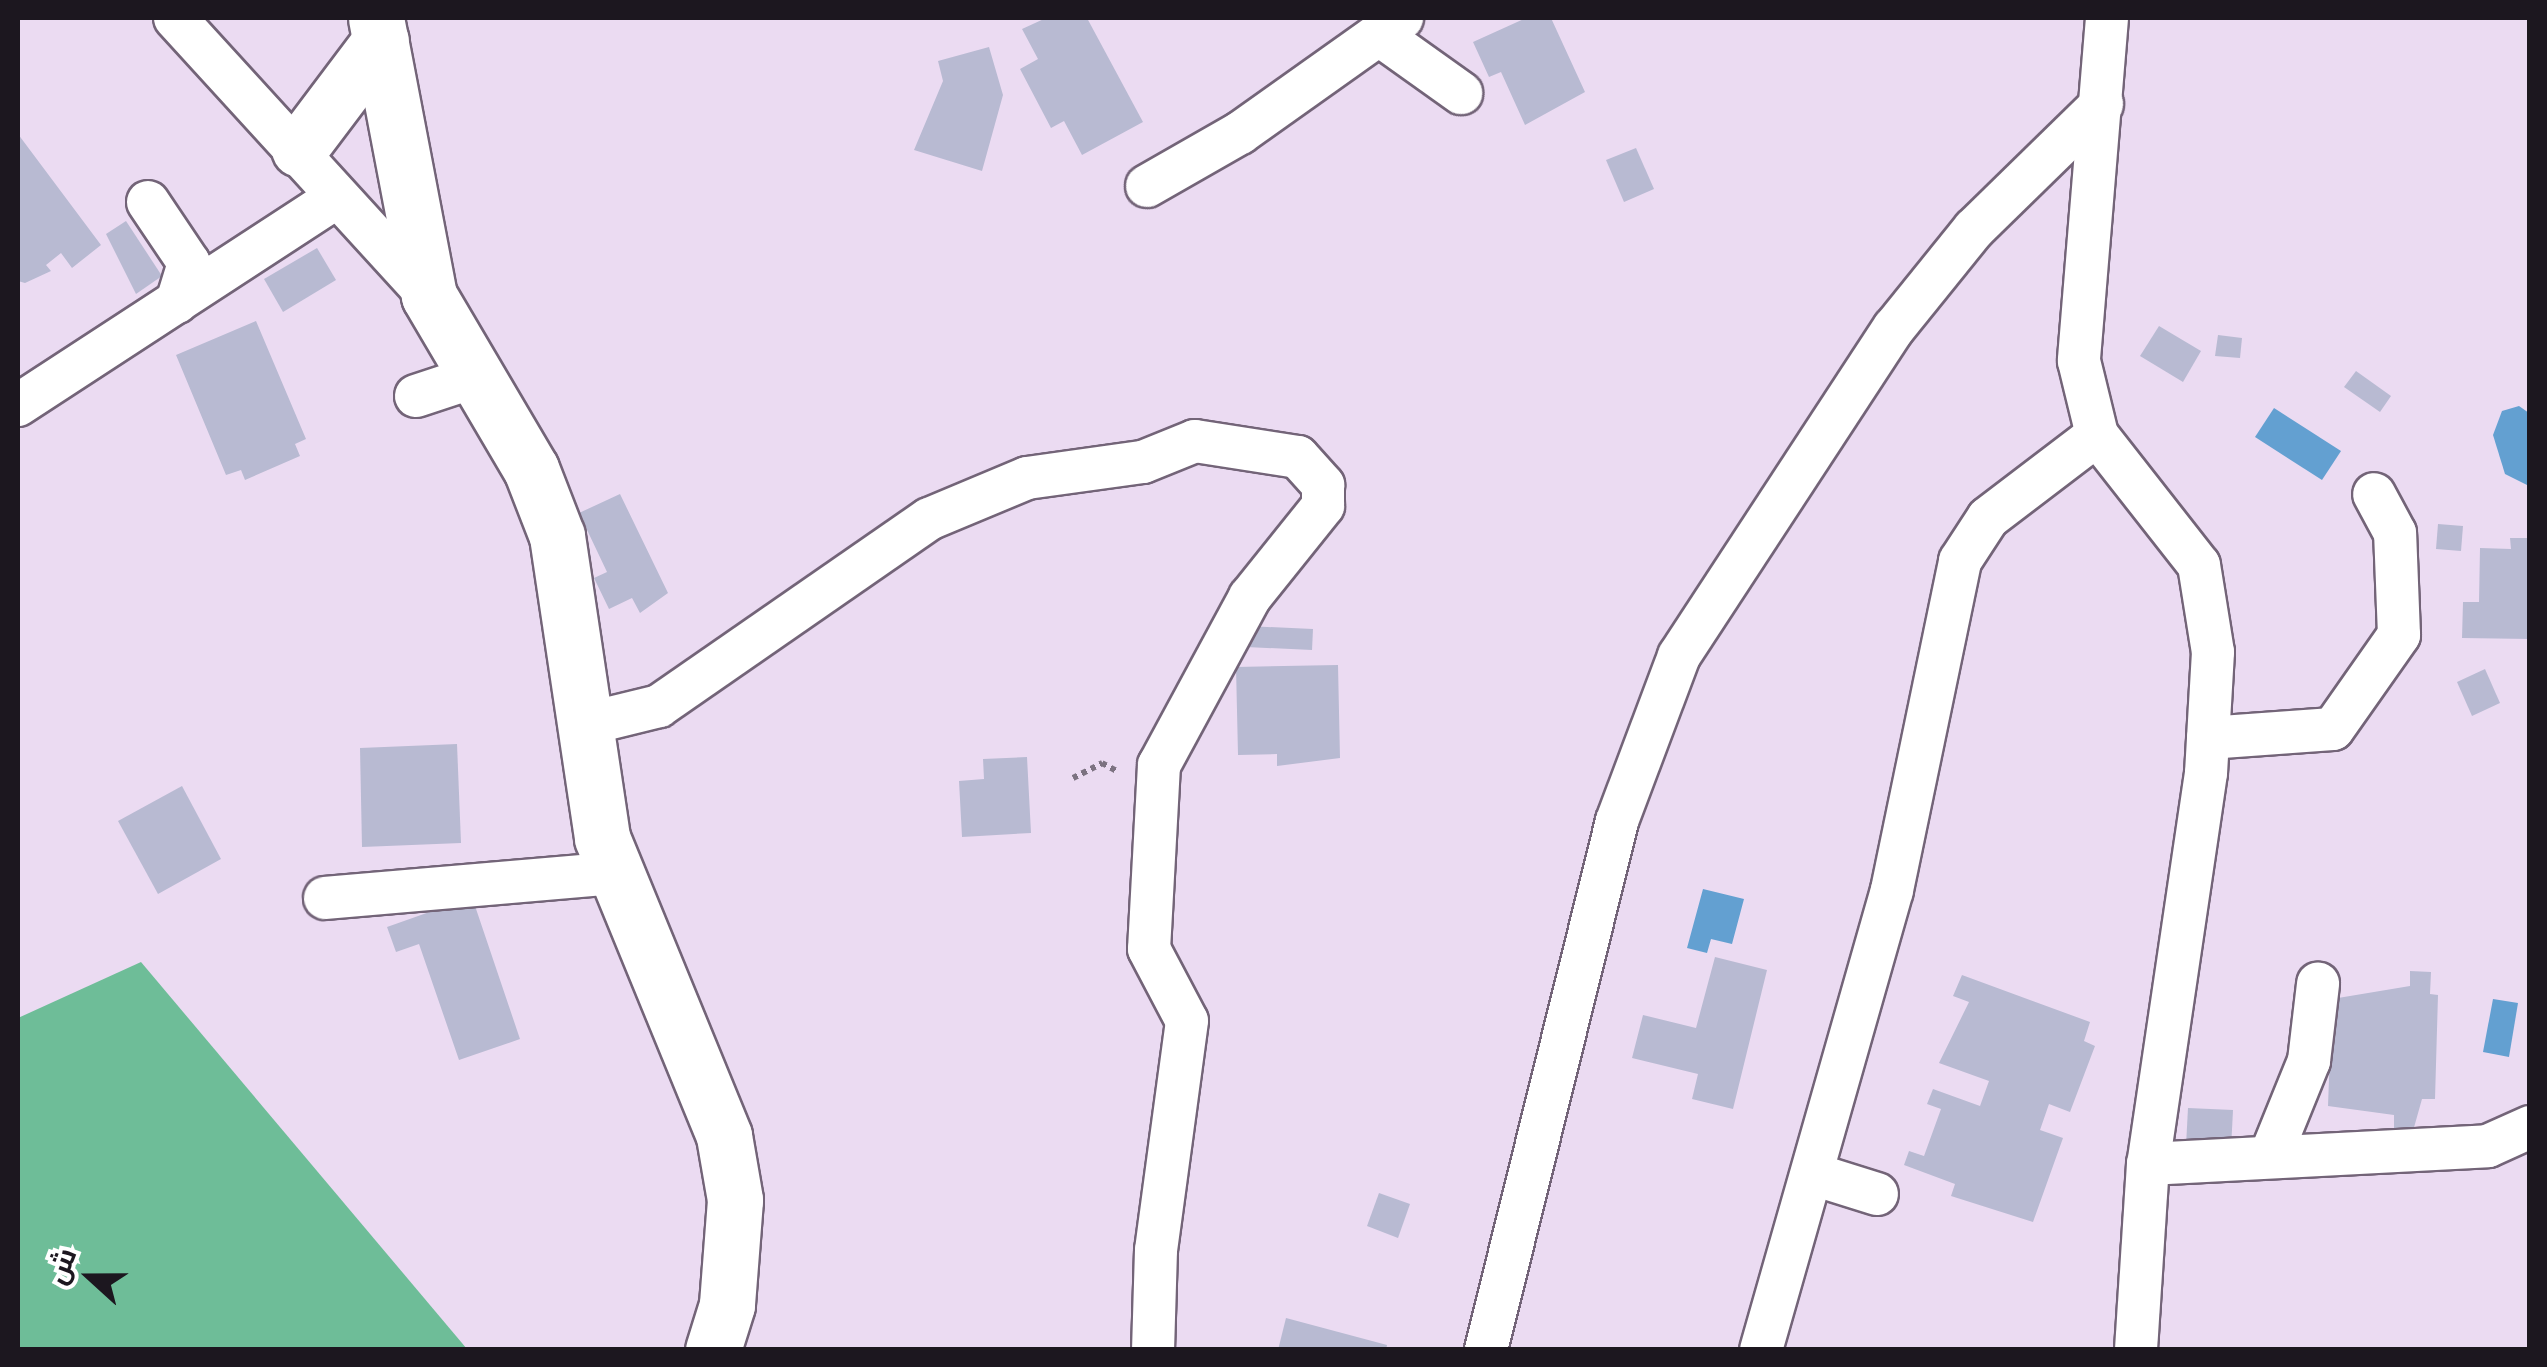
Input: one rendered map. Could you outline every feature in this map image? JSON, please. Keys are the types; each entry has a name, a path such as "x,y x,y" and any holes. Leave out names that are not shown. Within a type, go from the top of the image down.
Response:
{"main road":[{"path":"299,149 378,28"},
{"path":"378,28 429,296 480,375 557,536 590,723 590,789 614,873 724,1136 735,1200 713,1350"}],"street":[{"path":"175,18 299,149 336,198 429,296"},
{"path":"2107,18 2080,361 2096,435 2199,565 2213,652 2208,738 2148,1164 2136,1350"},
{"path":"1147,186 1393,28 1461,94"},
{"path":"1486,1350 1617,820 1680,656 1894,328 1974,230 2102,104"},
{"path":"18,405 336,198"},
{"path":"148,202 181,239 189,263 177,302"},
{"path":"416,396 480,375"},
{"path":"1761,1350 1892,890 1960,561 1988,518 2096,435"},
{"path":"590,723 659,706 930,519 1027,478 1144,462 1195,441 1298,457 1322,484 1323,506 1250,597 1159,765 1149,949 1187,1022 1156,1250 1153,1350"},
{"path":"2208,738 2333,729 2399,635 2395,533 2374,494"},
{"path":"325,898 614,873"},
{"path":"2270,1157 2309,1060 2318,984"},
{"path":"2148,1164 2488,1146 2530,1128"},
{"path":"1813,1174 1876,1194"}],"green space":[{"path":"141,962 467,1349 18,1349 18,1018"}],"water":[{"path":"2519,406 2529,413 2529,486 2505,474 2493,435 2502,411"},
{"path":"2274,408 2341,451 2322,480 2255,437"},
{"path":"1703,889 1744,899 1732,944 1711,939 1707,953 1687,948"},
{"path":"2493,999 2518,1003 2509,1057 2483,1052"}],"building":[{"path":"1046,18 1087,18 1143,122 1082,155 1064,121 1051,128 1020,69 1038,59 1022,29"},
{"path":"1526,18 1551,18 1585,92 1525,125 1501,72 1489,77 1473,42"},
{"path":"989,47 1003,95 982,171 914,150 943,81 938,61"},
{"path":"18,134 101,245 72,268 61,253 46,265 51,271 25,283 18,281"},
{"path":"1636,148 1654,189 1624,202 1606,160"},
{"path":"126,221 162,276 136,294 106,234"},
{"path":"317,248 336,280 283,312 264,279"},
{"path":"256,321 306,439 295,444 300,456 245,480 241,470 226,475 176,355"},
{"path":"2159,326 2201,351 2183,382 2140,356"},
{"path":"2218,335 2242,338 2240,358 2215,356"},
{"path":"2356,371 2391,396 2380,412 2344,387"},
{"path":"620,494 668,593 640,613 632,598 609,609 594,578 607,572 579,513"},
{"path":"2438,524 2463,526 2461,551 2436,549"},
{"path":"2510,538 2530,538 2530,639 2462,638 2463,602 2479,602 2480,548 2511,549"},
{"path":"1247,626 1313,629 1312,650 1246,647"},
{"path":"1338,665 1340,758 1277,766 1277,754 1238,755 1236,667"},
{"path":"2485,669 2500,703 2472,716 2457,682"},
{"path":"457,744 461,843 362,847 360,748"},
{"path":"1027,757 1031,833 962,837 959,781 984,779 983,759"},
{"path":"182,786 221,859 158,894 118,821"},
{"path":"472,897 520,1039 459,1060 419,944 396,952 387,927"},
{"path":"1715,957 1767,970 1733,1109 1692,1099 1698,1074 1632,1058 1643,1015 1696,1028"},
{"path":"2410,971 2431,972 2430,994 2438,995 2435,1099 2422,1099 2413,1131 2394,1130 2394,1115 2328,1106 2332,999 2410,986"},
{"path":"1962,975 2090,1022 2084,1041 2095,1046 2070,1112 2049,1104 2040,1130 2063,1138 2033,1222 1951,1196 1955,1184 1904,1165 1909,1151 1924,1156 1941,1109 1927,1104 1933,1089 1980,1106 1989,1081 1939,1063 1969,1002 1953,996"},
{"path":"2188,1108 2233,1110 2231,1149 2186,1146"},
{"path":"1379,1193 1410,1204 1398,1238 1367,1226"},
{"path":"1286,1318 1387,1345 1386,1350 1278,1350"}]}
